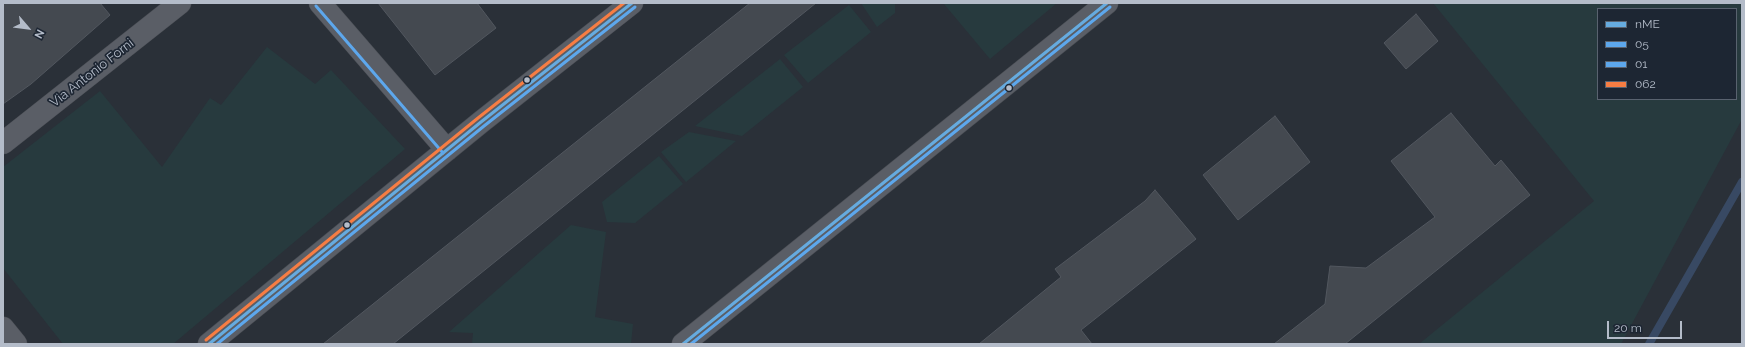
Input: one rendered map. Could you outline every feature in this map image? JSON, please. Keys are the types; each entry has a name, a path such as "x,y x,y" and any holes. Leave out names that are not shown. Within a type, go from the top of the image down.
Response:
{"street":[{"name":"Via Antonio Forni","path":"3,143 180,3"},
{"path":"320,3 447,150"},
{"path":"209,344 447,150 632,3"},
{"path":"683,344 1107,3"},
{"path":"3,328 16,344"}],"green space":[{"path":"861,3 895,3 895,13 877,27"},
{"path":"1057,3 990,59 944,4"},
{"path":"1433,3 1742,3 1741,121 1621,344 1419,344 1594,201"},
{"path":"849,5 871,32 808,83 784,55"},
{"path":"267,47 315,84 331,70 405,149 173,344 63,344 3,268 3,167 100,91 162,167 210,98 221,105"},
{"path":"780,59 803,87 742,136 695,126"},
{"path":"689,132 736,141 686,182 661,152"},
{"path":"659,156 683,184 635,223 607,222 602,202"},
{"path":"571,225 606,232 595,317 633,324 631,344 472,344 473,333 449,332"}],"building":[{"path":"3,3 100,3 110,15 31,84 3,104"},
{"path":"378,3 477,3 496,28 435,75"},
{"path":"750,3 816,3 393,344 323,344"},
{"path":"1416,14 1438,41 1406,69 1384,43"},
{"path":"1451,113 1495,166 1501,160 1530,195 1345,344 1274,344 1325,304 1330,266 1366,268 1435,217 1391,161"},
{"path":"1275,116 1310,162 1238,220 1203,175"},
{"path":"1155,190 1196,239 1081,330 1092,344 979,344 1061,277 1055,269 1145,201"}],"waterway":[{"path":"1649,344 1742,182"}],"transit line":[{"name":"062","path":"206,340 478,118 624,3"},
{"name":"nME","path":"209,344 481,122 632,3"},
{"name":"nME","path":"683,344 1107,3"},
{"name":"01","path":"316,6 443,153"},
{"name":"01","path":"217,344 484,126 635,7"},
{"name":"05","path":"691,344 1110,7"}]}
